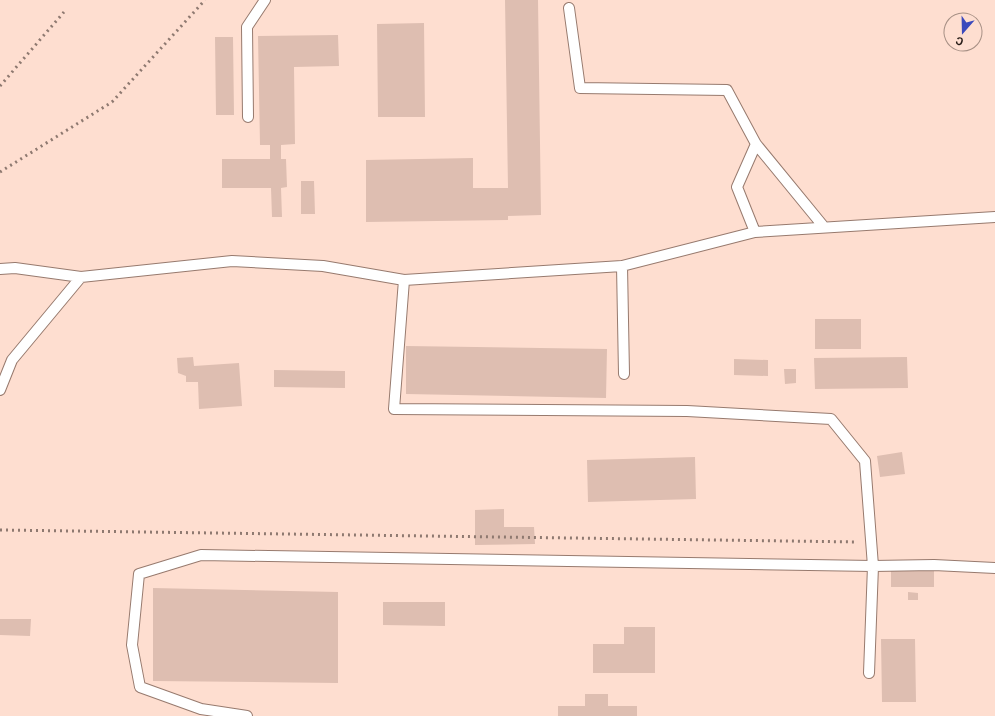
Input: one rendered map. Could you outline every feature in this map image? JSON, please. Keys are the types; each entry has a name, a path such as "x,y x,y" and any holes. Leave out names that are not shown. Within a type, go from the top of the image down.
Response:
{"lane":[{"path":"248,117 247,27 265,0"},
{"path":"568,8 580,88 727,90 756,144 824,227"},
{"path":"755,232 737,187 756,144"},
{"path":"0,269 15,268 81,277 232,261 323,266 404,280 622,266 755,232 995,217"},
{"path":"622,266 624,374"},
{"path":"0,390 12,360 81,277"},
{"path":"404,280 394,409 687,411 831,419 865,461 873,566 869,673"},
{"path":"247,716 202,709 140,687 132,645 139,574 202,555 873,566 934,565 995,568"}],"building":[{"path":"505,0 538,0 541,215 508,216 508,220 366,222 366,160 473,158 473,188 508,188"},
{"path":"424,23 425,117 378,117 377,24"},
{"path":"338,35 339,66 294,67 295,144 281,145 281,159 286,159 287,187 281,188 282,217 272,217 271,188 222,188 222,159 270,159 270,145 260,145 258,36"},
{"path":"215,37 233,37 234,115 216,115"},
{"path":"301,181 314,181 315,214 301,214"},
{"path":"815,319 861,319 861,349 815,349"},
{"path":"406,346 607,349 606,398 406,394"},
{"path":"193,357 194,366 239,363 242,406 199,409 198,382 186,382 186,376 178,373 177,358"},
{"path":"907,357 908,388 815,389 814,358"},
{"path":"734,359 768,360 768,376 734,375"},
{"path":"784,369 796,369 796,383 785,384"},
{"path":"274,370 345,371 345,388 274,387"},
{"path":"902,452 905,474 880,477 877,456"},
{"path":"695,457 696,499 588,502 587,460"},
{"path":"504,509 504,527 534,527 535,544 475,545 475,510"},
{"path":"891,570 934,570 934,587 891,587"},
{"path":"153,588 338,592 338,683 153,681"},
{"path":"908,592 918,593 918,600 908,600"},
{"path":"383,602 445,602 445,626 383,625"},
{"path":"0,619 31,619 30,636 0,635"},
{"path":"624,627 655,627 655,673 593,673 593,644 624,644"},
{"path":"881,639 915,639 916,702 882,702"},
{"path":"585,694 608,694 608,706 637,706 637,716 558,716 558,706 585,706"}],"railway":[{"path":"0,172 112,102 205,0"},
{"path":"0,86 64,12"},
{"path":"0,530 857,542"}]}
